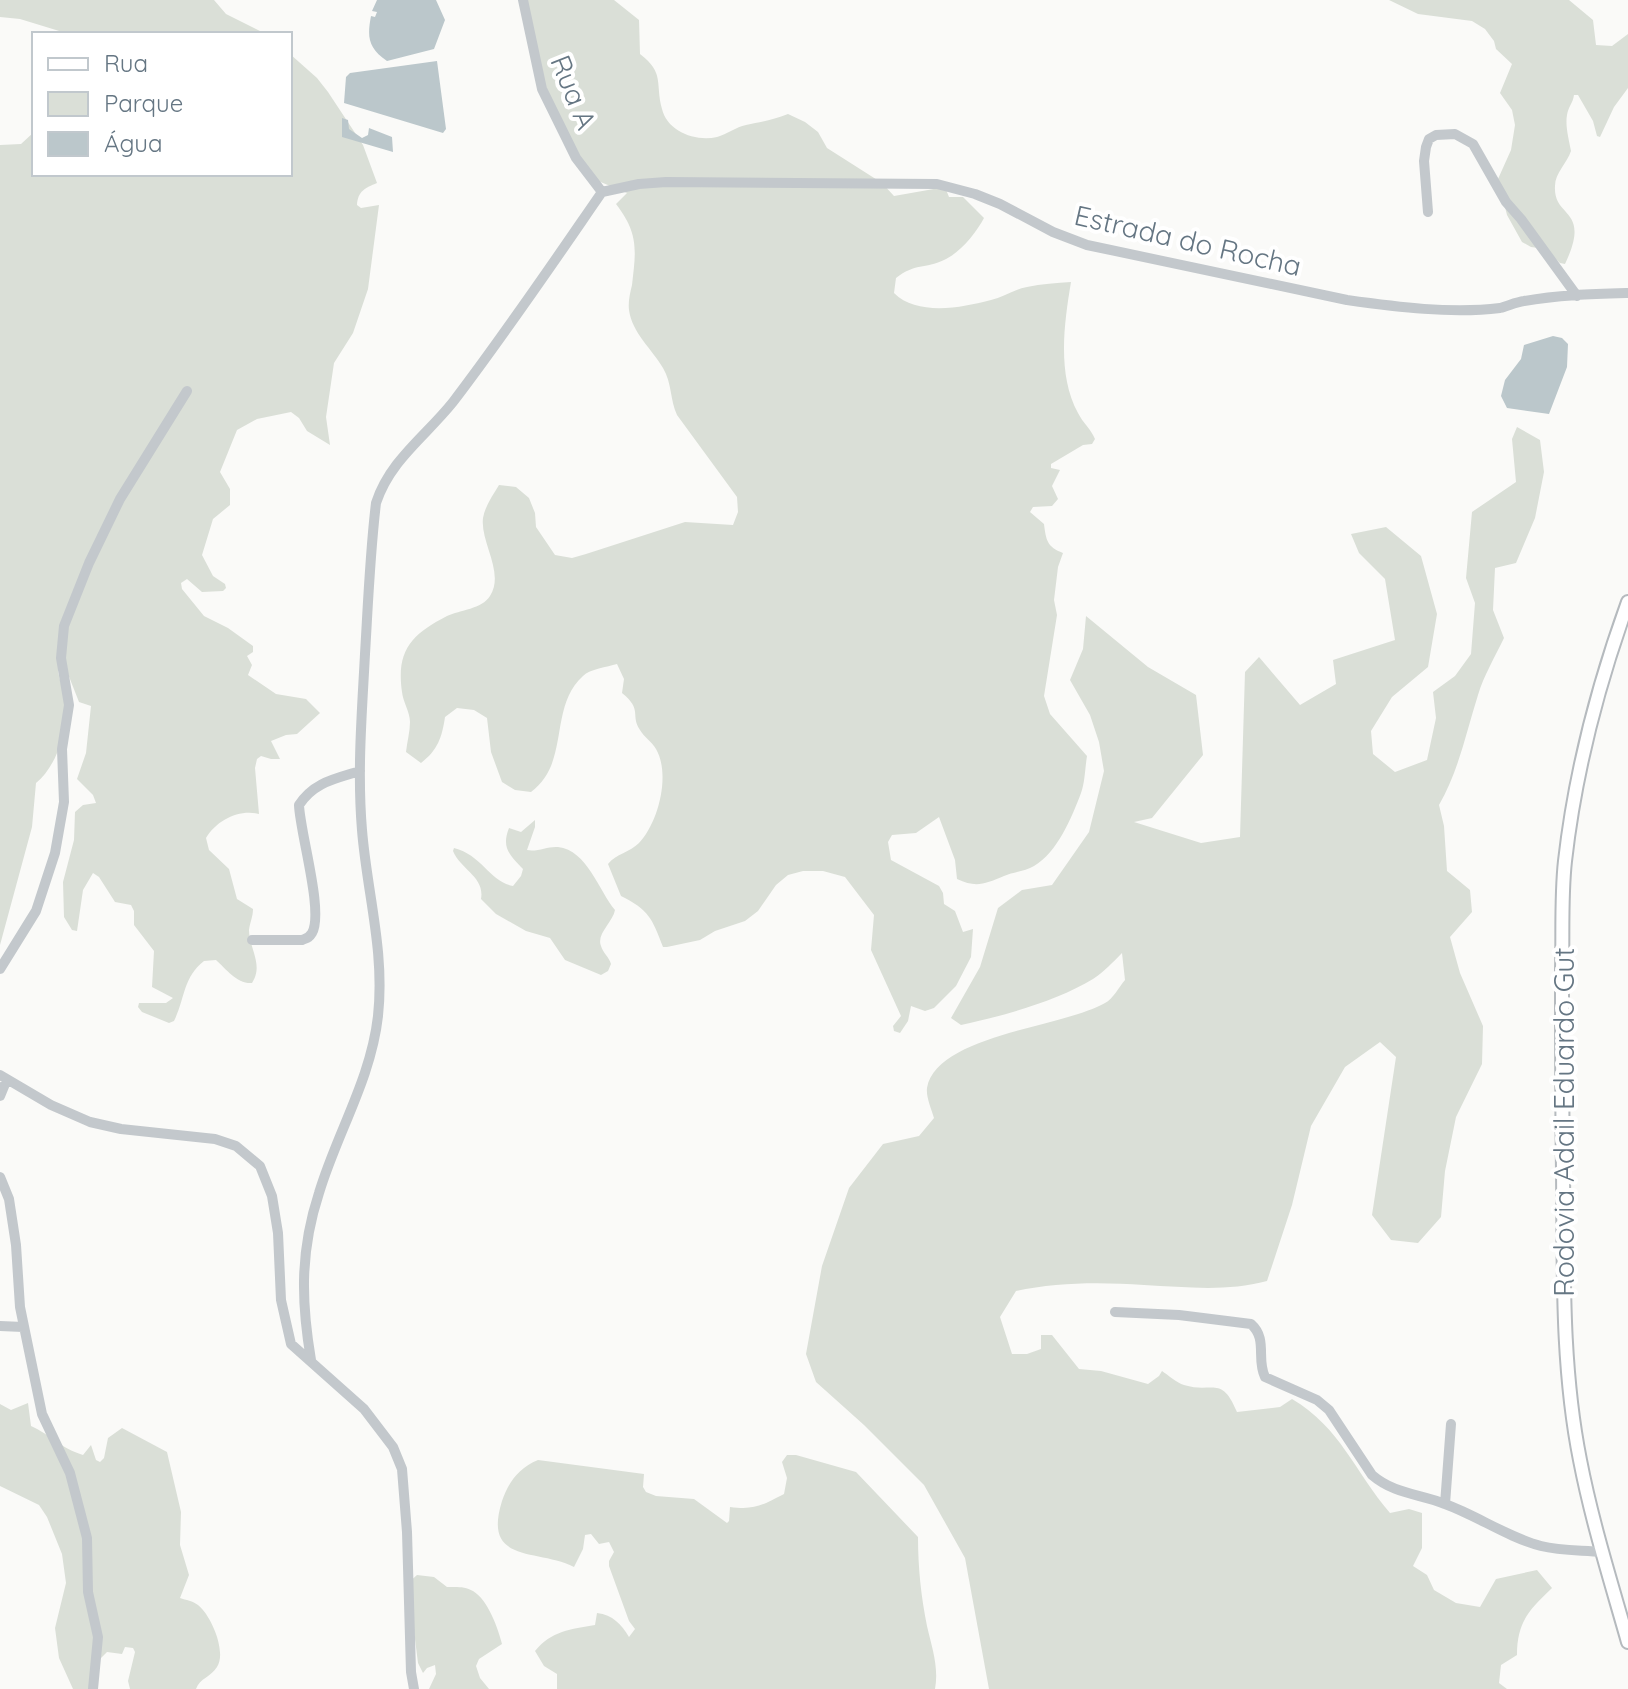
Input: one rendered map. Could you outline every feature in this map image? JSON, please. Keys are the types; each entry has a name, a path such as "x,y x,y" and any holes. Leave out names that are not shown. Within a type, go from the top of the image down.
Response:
{"main road":[{"name":"Rodovia Adail Eduardo Gut","path":"1628,602 1581,768 1570,824 1563,901 1566,1349 1579,1458 1628,1642"}],"street":[{"name":"Rua A","path":"523,0 542,89 576,158 602,192"},
{"path":"1428,212 1424,161 1426,147 1429,139 1436,135 1455,134 1473,144 1506,202 1577,296"},
{"name":"Estrada do Rocha","path":"602,192 666,182 937,184 1000,204 1053,232 1087,245 1347,300 1464,309 1628,293"},
{"path":"311,1360 303,1316 305,1252 319,1192 364,1079 378,1018 381,957 362,830 360,771 373,521 381,487 389,473 444,413 484,361 602,192"},
{"path":"0,969 36,911 55,853 64,802 62,749 69,705 61,658 64,626 89,563 120,499 187,391"},
{"path":"252,940 302,940 314,930 312,887 299,805 306,794 322,783 360,771"},
{"path":"0,1096 4,1077 51,1105 90,1122 121,1129 215,1139 236,1146 260,1166 272,1196 287,1336 295,1350 311,1360 364,1409 383,1431 402,1469 414,1689"},
{"path":"0,1177 9,1199 23,1327 42,1414 70,1473 87,1538 88,1592 98,1637 93,1689"},
{"path":"1115,1312 1179,1315 1251,1324 1261,1338 1265,1377 1317,1400 1329,1410 1379,1482 1398,1491 1445,1504 1508,1535 1539,1545 1602,1552"},
{"path":"0,1326 23,1327"},
{"path":"1445,1504 1451,1424"}],"green space":[{"path":"0,0 214,0 226,14 262,32 62,32 20,19 0,17"},
{"path":"526,0 614,0 639,20 640,54 656,73 665,117 683,133 700,138 717,137 742,126 788,114 818,132 827,148 882,183 894,196 945,187 949,197 963,197 984,218 956,253 896,278 894,293 904,300 927,307 966,306 1018,289 1071,282 1064,349 1067,382 1078,413 1095,439 1092,444 1083,445 1051,464 1051,468 1060,470 1052,486 1058,499 1052,506 1033,507 1030,512 1044,524 1050,545 1063,553 1058,567 1054,600 1057,615 1044,696 1050,714 1087,756 1082,789 1063,834 1042,860 1027,869 986,883 975,884 957,879 955,860 939,817 916,833 892,835 888,842 891,860 939,886 944,904 955,911 963,932 973,929 971,957 956,986 934,1008 925,1011 911,1006 908,1021 900,1033 894,1031 893,1026 901,1016 871,950 874,915 845,877 823,871 788,875 776,885 758,911 745,921 715,931 700,940 667,947 663,947 644,911 621,896 608,864 639,843 652,824 660,798 662,772 656,749 640,730 634,708 622,693 624,679 617,664 586,674 572,689 551,766 531,792 515,790 502,782 491,752 487,718 474,710 457,708 445,717 438,743 421,763 406,752 410,722 401,677 404,654 424,630 447,616 482,604 490,596 495,577 483,518 499,485 516,487 529,498 536,527 555,555 572,558 685,522 733,525 738,512 737,497 677,415 666,374 634,326 629,307 634,243 629,224 616,204 627,193 591,178 545,88"},
{"path":"1389,0 1569,0 1593,20 1596,45 1612,46 1628,34 1628,88 1614,107 1600,137 1578,95 1574,95 1568,112 1571,151 1555,186 1556,196 1573,223 1575,232 1565,264 1545,249 1522,242 1507,215 1498,179 1511,150 1515,125 1512,110 1500,93 1512,64 1496,49 1485,29 1472,21 1418,14"},
{"path":"292,56 328,92 363,145 377,183 363,191 357,205 361,208 379,205 368,289 353,333 334,363 326,417 330,445 307,431 291,412 257,419 237,430 220,472 230,489 230,505 213,519 202,555 213,576 226,588 223,591 202,592 187,579 181,583 182,589 204,616 253,646 253,652 247,656 252,665 248,675 276,694 306,699 320,713 297,734 271,741 280,759 261,756 257,759 259,814 244,813 229,817 206,838 209,850 229,869 237,899 253,909 249,930 257,970 252,983 241,981 216,960 204,961 192,974 178,1013 169,1023 142,1012 138,1007 139,1003 166,1003 173,998 152,987 154,951 134,925 131,905 115,902 93,873 83,890 77,931 72,930 64,917 63,882 74,840 75,812 83,805 96,803 93,795 77,779 86,753 91,706 79,702 68,674 58,670 66,712 63,734 50,767 36,783 32,827 0,945 0,145 21,144 32,134 32,176 292,176"},
{"path":"1517,427 1540,440 1544,472 1535,518 1516,563 1495,568 1493,610 1504,638 1480,688 1457,765 1439,805 1444,826 1447,871 1470,890 1472,912 1450,937 1460,973 1483,1026 1482,1064 1456,1117 1445,1171 1441,1217 1418,1243 1391,1240 1372,1215 1396,1057 1380,1042 1345,1067 1311,1126 1292,1205 1267,1281 1221,1288 1096,1283 1047,1286 1016,1291 1000,1317 1012,1354 1027,1354 1041,1349 1041,1335 1052,1335 1079,1369 1101,1371 1148,1384 1162,1371 1184,1385 1221,1389 1237,1412 1280,1407 1292,1399 1323,1423 1390,1513 1409,1509 1422,1513 1422,1548 1413,1566 1427,1575 1434,1590 1456,1603 1480,1607 1496,1579 1537,1570 1552,1588 1526,1617 1519,1634 1517,1655 1501,1665 1499,1683 1507,1689 989,1689 965,1558 924,1485 816,1382 806,1354 822,1266 849,1188 883,1144 919,1136 934,1118 927,1088 936,1070 953,1056 976,1044 1105,1003 1125,980 1122,953 1093,979 1046,1001 961,1025 951,1018 980,967 998,908 1022,890 1052,885 1089,832 1104,771 1090,715 1070,680 1083,649 1086,616 1148,667 1196,695 1203,755 1152,818 1134,822 1201,843 1240,837 1245,672 1259,657 1300,705 1336,684 1333,660 1395,640 1385,579 1359,553 1351,534 1386,527 1421,556 1437,614 1428,667 1392,697 1371,731 1373,754 1395,772 1427,760 1436,718 1433,692 1455,676 1471,654 1475,603 1466,578 1472,512 1516,482 1512,439"},
{"path":"535,820 527,850 558,847 577,855 615,910 601,937 602,948 611,964 608,971 601,975 565,960 550,938 526,931 496,914 481,899 476,879 453,851 454,848 464,851 505,884 513,886 523,869 506,846 509,828 521,832"},
{"path":"28,1403 31,1426 83,1455 91,1445 96,1460 100,1462 104,1458 108,1438 122,1428 167,1452 181,1512 180,1545 189,1575 180,1598 194,1602 203,1610 219,1643 220,1660 217,1667 196,1689 130,1689 128,1681 135,1652 133,1648 125,1647 122,1654 107,1652 98,1661 95,1689 73,1689 59,1658 55,1628 66,1583 62,1554 39,1505 0,1486 0,1404 11,1410"},
{"path":"787,1455 856,1472 918,1537 922,1593 936,1665 935,1689 557,1689 557,1674 544,1666 535,1651 541,1644 555,1635 595,1625 597,1613 616,1621 629,1637 635,1629 629,1621 609,1566 614,1552 609,1542 599,1544 591,1534 585,1535 583,1549 574,1567 506,1545 500,1536 498,1521 505,1494 520,1471 538,1460 644,1474 643,1487 646,1492 656,1496 694,1499 727,1523 730,1507 757,1506 784,1494 787,1478 782,1462"},
{"path":"417,1575 434,1577 447,1587 470,1589 488,1608 502,1644 479,1659 476,1666 480,1678 489,1689 429,1689 436,1674 435,1665 423,1673 418,1663 408,1583"}],"water":[{"path":"377,0 436,0 445,20 434,49 387,61 381,56 369,36 371,16 375,17 377,12 372,11"},
{"path":"437,61 446,129 443,133 344,103 346,77 350,73"},
{"path":"342,118 348,120 349,129 362,138 368,135 369,128 392,137 393,152 342,137"},
{"path":"1553,336 1562,338 1568,344 1567,367 1549,414 1507,408 1501,396 1505,380 1521,359 1524,345"}]}
